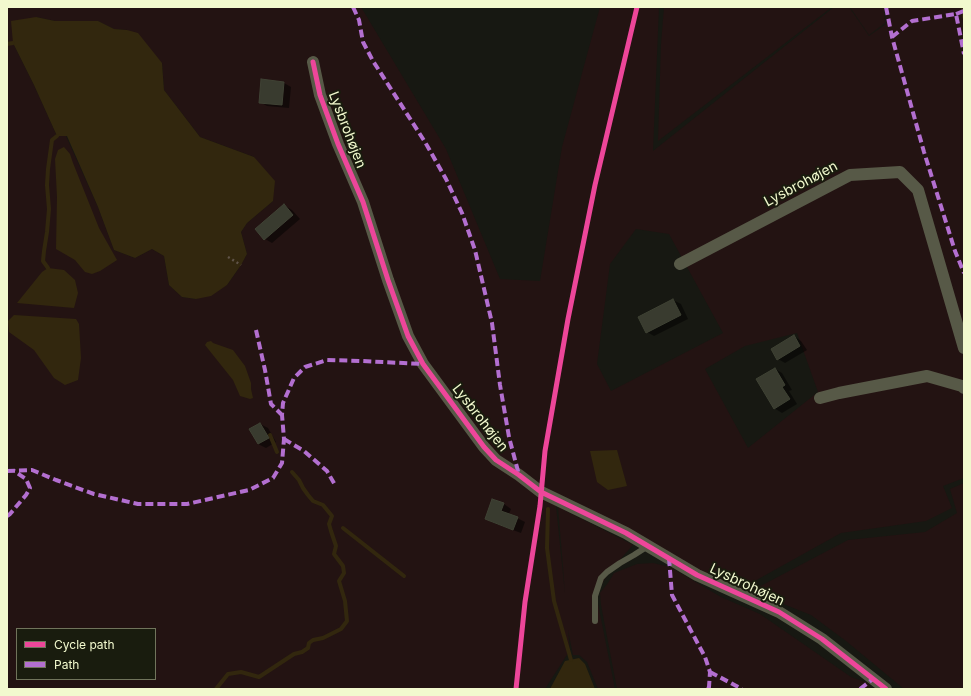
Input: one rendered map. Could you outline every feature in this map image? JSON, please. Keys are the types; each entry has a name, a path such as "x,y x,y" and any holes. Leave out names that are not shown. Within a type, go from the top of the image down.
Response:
{"street":[{"name":"Lysbrohøjen","path":"313,62 320,95 338,144 363,202 390,287 408,336 423,364 484,447 496,460 541,492 626,533 697,575 779,612 822,639 886,689"},
{"name":"Lysbrohøjen","path":"680,264 850,175 900,172 918,190 964,348"},
{"path":"820,398 927,376 962,386 964,388"}],"lane":[{"path":"595,621 595,596 601,578 620,563 634,556 648,546"}],"path":[{"path":"228,257 241,265"}],"shaded area":[{"path":"7,7 361,7 446,149 500,279 540,281 562,147 600,7 659,7 653,151 834,7 849,7 869,36 886,24 886,7 964,7 964,478 943,486 952,508 926,521 841,533 735,592 542,493 556,506 565,594 558,507 633,545 609,572 596,594 615,689 598,689 587,662 579,655 573,655 568,630 570,650 545,689 7,689","holes":["36,17 55,21 98,21 114,29 127,30 162,63 164,90 200,137 254,157 273,201 247,223 241,232 247,254 227,285 196,299 182,297 169,285 164,256 152,249 135,258 114,250 98,207 66,136 57,136 13,43","636,229 669,234 723,333 611,391 597,364 610,264","797,333 818,392 748,448 705,369 745,346"]},
{"path":"664,7 832,7 658,141 661,44"},
{"path":"850,7 884,7 885,23 869,35"},
{"path":"36,17 55,21 98,21 114,29 138,33 162,63 164,90 200,137 254,157 275,181 273,201 247,223 241,232 247,254 241,265 227,285 211,296 196,299 182,297 169,285 164,256 152,249 135,258 114,250 98,207 67,136 57,136 13,43 11,21"},
{"path":"64,147 70,154 99,228 117,260 100,271 92,274 85,272 75,260 56,249 57,197 55,159 58,150"},
{"path":"48,268 64,270 75,280 78,293 74,308 17,303 42,272"},
{"path":"14,315 76,319 79,324 81,358 78,380 65,385 54,378 34,350 9,332 8,321"},
{"path":"211,341 233,350 245,366 251,383 253,398 250,399 240,396 233,380 205,345 207,342"},
{"path":"617,450 627,486 608,490 597,482 590,451"},
{"path":"964,483 964,689 904,689 846,641 811,615 751,591 848,540 925,532 957,513 950,489"},
{"path":"653,563 670,567 721,597 760,614 851,677 868,683 872,689 617,689 600,593 614,573 637,564"},
{"path":"579,658 585,664 595,689 550,689 565,661"}],"building":[{"path":"261,79 284,82 282,105 259,103"},
{"path":"284,204 293,215 264,240 255,229"},
{"path":"673,299 681,315 646,333 638,317"},
{"path":"794,335 800,346 777,360 771,349"},
{"path":"775,368 785,385 782,387 790,399 774,409 756,379"},
{"path":"260,423 269,438 258,444 249,429"},
{"path":"492,499 504,503 501,511 518,517 513,530 485,519"}],"waterway":[{"path":"963,7 964,17"},
{"path":"7,44 13,43"},
{"path":"48,268 43,261 49,209 47,185 48,169 52,140 57,136"},
{"path":"270,435 277,452"},
{"path":"216,689 228,674 241,672 259,677 294,654 302,652 308,648 309,643 313,640 323,638 341,629 347,621 345,601 339,581 344,573 343,566 334,554 336,546 329,524 332,516 323,505 313,501 292,472"},
{"path":"548,509 547,548 554,601 571,660"},
{"path":"343,528 404,576"}],"marked path":[{"path":"353,7 359,20 363,42 373,61 425,142 446,179 462,213 475,250 492,323 500,385 509,437 519,475"},
{"path":"886,7 892,37 924,152 955,251 964,273"},
{"path":"956,14 964,11"},
{"path":"892,37 912,21 956,14 964,54"},
{"path":"256,330 271,404 282,415"},
{"path":"7,471 32,470 94,494 138,504 187,504 249,490 273,478 282,463 284,439 282,415 283,403 294,378 305,367 327,360 423,364"},
{"path":"284,439 304,451 327,471 335,485"},
{"path":"7,516 26,495 30,488 26,479 14,471"},
{"path":"669,558 672,595 705,657 710,672 708,689"},
{"path":"710,672 742,689"},
{"path":"860,689 873,679"}],"cycle path":[{"path":"516,689 525,602 540,506 545,451 568,319 595,185 637,7"},
{"path":"313,62 320,95 338,144 363,202 408,336 423,364 484,447 496,460 541,492 626,533 697,575 779,612 822,639 886,689"}]}
